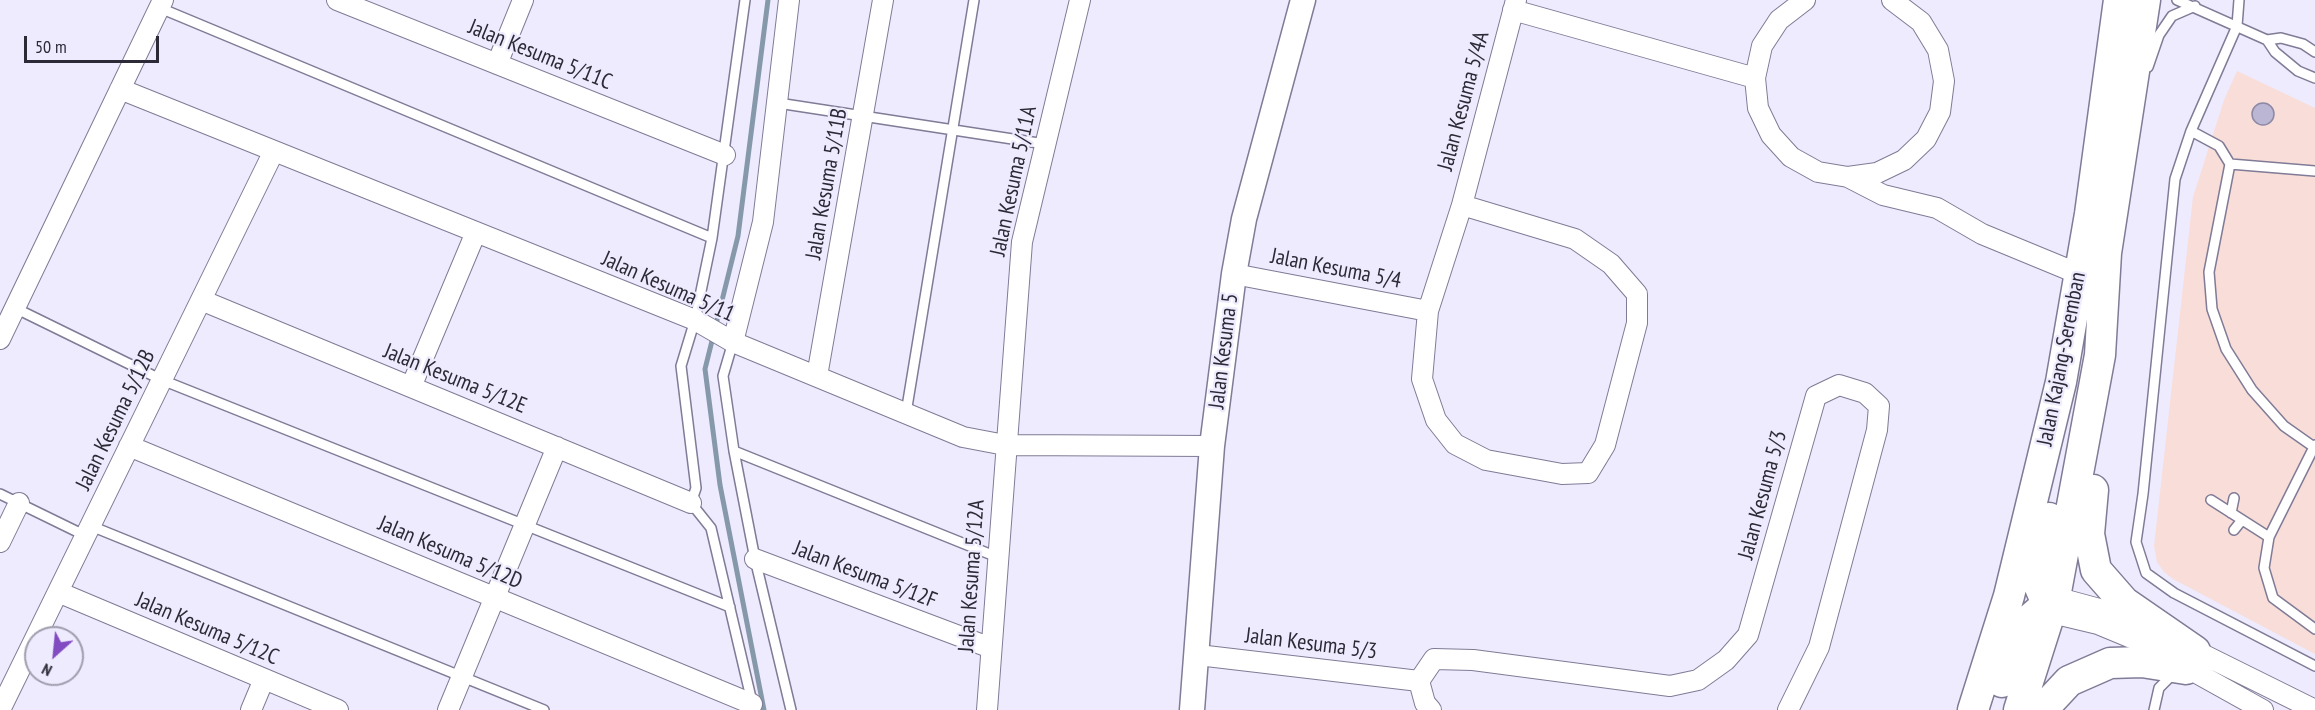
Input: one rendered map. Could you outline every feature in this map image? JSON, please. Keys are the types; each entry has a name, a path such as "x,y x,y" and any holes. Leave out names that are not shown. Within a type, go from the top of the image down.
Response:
{"main road":[{"name":"Jalan Kajang-Seremban","path":"1973,710 2009,596 2061,382 2119,0"},
{"name":"Jalan Kajang-Seremban","path":"2019,710 2051,605 2100,355 2106,253 2145,0"},
{"path":"2106,253 2115,274 2114,345 2098,444 2089,534 2096,570 2124,602 2191,660"},
{"path":"1993,710 2018,638 2031,618 2051,605 2039,585 2040,558 2062,447 2061,382"},
{"path":"2042,710 2069,681 2110,663 2191,660"}],"street":[{"name":"Jalan Kesuma 5/11C","path":"337,0 725,155"},
{"path":"497,64 524,0"},
{"path":"714,331 763,222 789,0"},
{"name":"Jalan Kesuma 5/11B","path":"817,376 883,0"},
{"name":"Jalan Kesuma 5/11A","path":"1005,445 1022,242 1080,0"},
{"name":"Jalan Kesuma 5","path":"1192,710 1198,655 1212,446 1234,274 1244,219 1303,0"},
{"path":"1805,0 1779,20 1762,46 1755,78 1758,108 1771,135 1791,157 1818,172 1848,177 1878,173 1904,160 1926,139 1940,112 1944,81 1938,50 1921,22 1892,0"},
{"path":"0,339 161,4"},
{"path":"1515,5 1755,78"},
{"name":"Jalan Kesuma 5/4A","path":"1462,205 1575,239 1611,264 1636,294 1637,323 1605,445 1588,473 1562,474 1486,460 1455,444 1436,420 1422,379 1428,311 1462,205 1515,5"},
{"name":"Jalan Kesuma 5/11","path":"120,89 476,232 963,437 1005,445 1212,446"},
{"name":"Jalan Kesuma 5/12B","path":"0,710 274,151"},
{"path":"1848,177 1883,195 1937,208 1982,234 2079,274"},
{"path":"411,387 476,232"},
{"name":"Jalan Kesuma 5/4","path":"1234,274 1428,311"},
{"name":"Jalan Kesuma 5/12E","path":"201,300 691,503"},
{"name":"Jalan Kesuma 5/3","path":"1198,655 1419,681 1434,659 1473,660 1670,686 1698,680 1726,660 1748,635 1816,396 1839,385 1865,393 1879,406 1877,430 1819,646 1788,710"},
{"name":"Jalan Kesuma 5/12A","path":"987,710 1005,445"},
{"name":"Jalan Kesuma 5/12D","path":"129,446 752,707"},
{"path":"448,710 557,447"},
{"path":"0,542 19,503"},
{"name":"Jalan Kesuma 5/12F","path":"755,559 991,648"},
{"name":"Jalan Kesuma 5/12C","path":"58,592 338,710"},
{"path":"2051,605 2103,610 2146,627 2263,710"},
{"path":"2191,660 2315,710"},
{"path":"252,710 264,679"},
{"path":"1419,681 1425,703 1431,710"}],"lane":[{"path":"745,0 712,238 714,331 755,559 791,710"},
{"path":"906,413 974,0"},
{"path":"2177,0 2195,6 2267,40 2275,52 2298,71 2315,78"},
{"path":"2239,0 2237,26 2192,131 2175,179 2143,494 2136,542 2146,573 2174,593 2315,666"},
{"path":"161,4 712,238"},
{"path":"2124,134 2159,35 2172,16 2195,6"},
{"path":"2267,40 2281,38 2303,44 2315,52"},
{"path":"778,103 1045,144"},
{"path":"2192,131 2219,146 2230,164 2209,272 2212,309 2226,349 2252,390 2284,426 2314,446 2269,537 2264,568 2272,598 2315,629"},
{"path":"2230,164 2315,171"},
{"path":"15,308 162,380 730,607"},
{"path":"714,331 681,366 696,488 691,503 711,528 752,707"},
{"path":"734,451 998,557"},
{"path":"0,494 88,531 544,710"},
{"path":"2231,513 2234,498"},
{"path":"2211,500 2269,537"},
{"path":"2234,530 2242,520"},
{"path":"2154,710 2159,688 2168,676 2191,660"}],"shaded area":[{"path":"2237,71 2315,108 2315,654 2173,579 2157,562 2154,546 2193,197 2224,100"}],"building":[{"path":"2263,103 2271,106 2274,114 2271,122 2263,125 2255,122 2252,114 2255,106"}],"waterway":[{"path":"764,710 720,485 705,369 738,236 768,0"}]}
